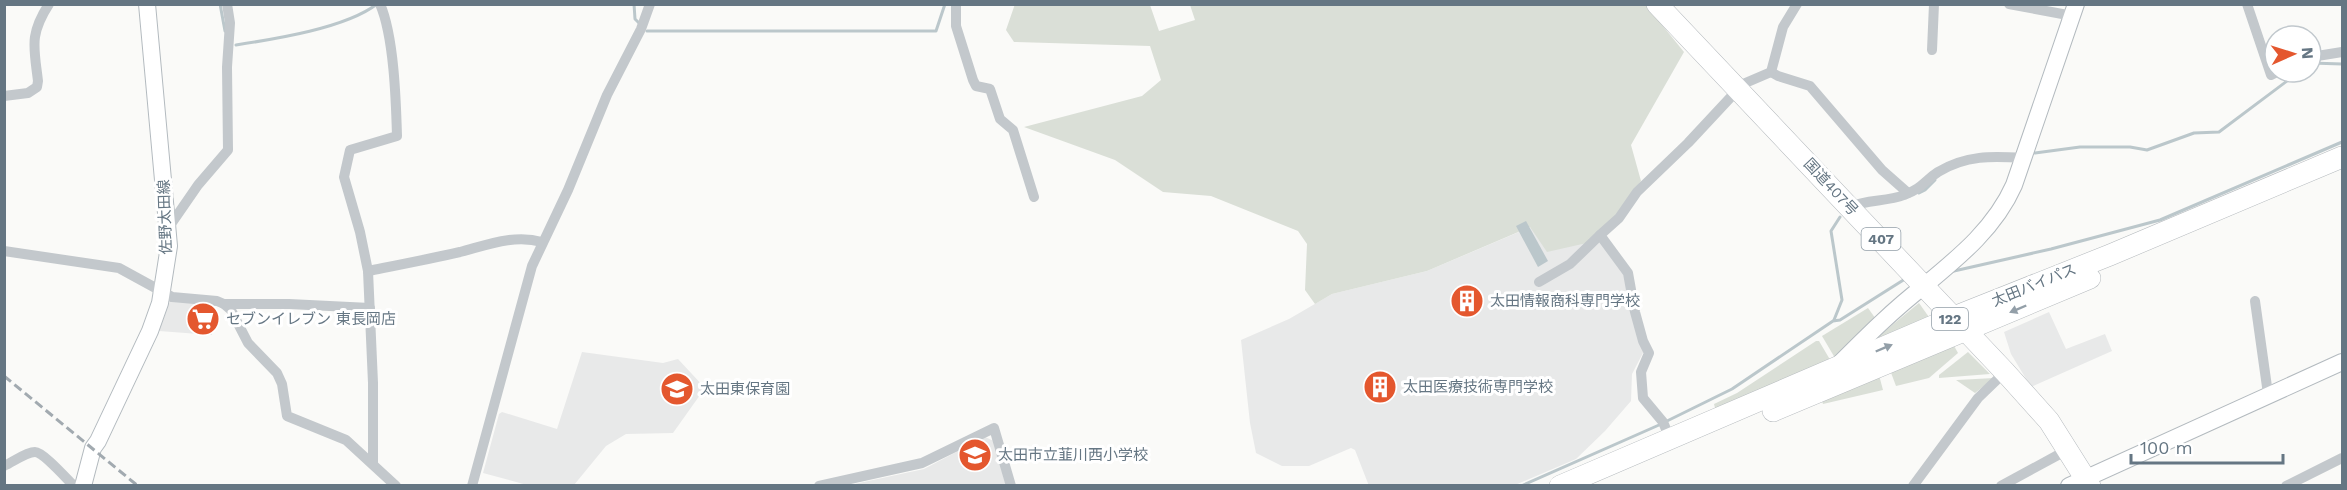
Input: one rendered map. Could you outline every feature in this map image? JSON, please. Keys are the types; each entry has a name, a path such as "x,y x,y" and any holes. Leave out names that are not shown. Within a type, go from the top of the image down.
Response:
{"highway":[{"name":"国道407号","path":"1657,4 1924,285 2049,421 2069,449 2082,483"},
{"name":"太田バイパス","path":"1596,486 2110,255 2343,157"},
{"name":"太田バイパス","path":"1560,486 1833,370 1960,324 2343,172"}],"street":[{"path":"4,96 28,93 37,87 33,39 37,24 49,4"},
{"name":"佐野太田線","path":"83,486 93,448 150,331 162,294 169,246 147,4"},
{"path":"169,227 198,185 228,150 227,67 230,23 227,4"},
{"path":"472,486 532,266 568,190 607,95 641,29 650,4"},
{"path":"956,4 956,26 973,80 976,86 990,89 1000,119 1013,130 1034,197"},
{"path":"1771,72 1783,27 1797,4"},
{"path":"1932,50 1934,4"},
{"path":"1833,370 1856,346 1924,285 1942,273 1991,224 2005,206 2074,10 2009,4"},
{"path":"2247,4 2263,51"},
{"path":"373,465 374,432 368,271 360,232 344,177 350,150 397,136 390,51 381,8"},
{"path":"2323,55 2343,52"},
{"path":"1539,282 1570,264 1619,218 1637,192 1688,143 1743,84 1771,72"},
{"path":"1771,72 1810,86 1882,170 1908,194"},
{"path":"1850,207 1908,194 1923,187 1936,174 1952,164 1988,156 2023,158"},
{"path":"1600,235 1628,273 1635,312 1643,341 1649,353 1641,372 1643,398 1663,422 1670,439"},
{"path":"368,271 461,252 499,241 531,239 542,242"},
{"path":"4,251 119,268 162,294 224,304 231,310 248,343 278,373 287,416 346,440 396,486"},
{"path":"2255,300 2268,394"},
{"path":"224,304 289,304 370,309"},
{"path":"2082,483 2268,394 2343,362"},
{"path":"1912,486 1978,398 2005,372"},
{"path":"819,486 910,468 994,428 1011,486"},
{"path":"2001,486 2069,449"},
{"path":"4,466 33,451 42,453 54,468 74,486"},
{"path":"2286,486 2342,461"}],"shaded area":[{"path":"1015,4 1150,5 1159,31 1195,20 1190,5 1645,4 1684,52 1631,145 1641,181 1600,240 1547,252 1530,227 1427,271 1332,294 1315,304 1305,290 1307,244 1298,231 1211,196 1163,192 1115,160 1024,127 1142,96 1161,80 1150,46 1014,42 1006,30"},
{"path":"1526,221 1548,261 1538,267 1516,226"},
{"path":"1531,227 1600,240 1625,273 1644,351 1632,374 1631,401 1576,459 1515,485 1369,486 1355,450 1351,448 1309,466 1282,466 1256,453 1250,423 1241,340 1289,319 1332,294 1427,271"},
{"path":"170,301 214,305 212,335 159,331"},
{"path":"1919,303 1931,320 1863,349"},
{"path":"1868,308 1878,322 1835,358 1822,336"},
{"path":"2049,312 2066,349 2105,334 2112,351 2031,387 2011,354 2004,332"},
{"path":"1819,341 1832,363 1716,412 1714,404 1737,393"},
{"path":"1953,344 1958,353 1929,378 1896,386 1890,370"},
{"path":"582,352 663,363 678,359 705,388 673,433 626,434 606,446 574,485 527,485 483,473 499,414 502,412 557,429"},
{"path":"1968,352 1990,374 1939,378 1939,375"},
{"path":"1879,375 1883,390 1823,404 1821,399"},
{"path":"1994,378 1975,393 1956,380 1957,380"},
{"name":"太田市立韮川西小学校","path":"985,437 994,441 1006,486 845,486 924,469"}],"waterway":[{"path":"220,4 225,31"},
{"path":"236,45 290,36 329,26 347,20 377,4"},
{"path":"634,4 635,19 639,23"},
{"path":"647,31 936,31 945,4"},
{"path":"2323,63 2342,64"},
{"path":"2035,153 2080,147 2130,147 2147,150 2194,133 2219,132 2283,84"},
{"path":"1954,271 2051,249 2160,220 2342,142"},
{"path":"1919,193 1935,180"},
{"path":"1834,320 1842,300 1831,231 1840,217"},
{"path":"1667,421 1732,389 1833,321 1840,320 1905,279"},
{"path":"1521,486 1659,425"}],"railway":[{"path":"4,376 138,486"}],"place":[{"name":"太田情報商科専門学校","path":"1467,301"},
{"name":"セブンイレブン 東長岡店","path":"203,319"},
{"name":"太田医療技術専門学校","path":"1380,387"},
{"name":"太田東保育園","path":"677,389"},
{"name":"太田市立韮川西小学校","path":"975,455"}]}
